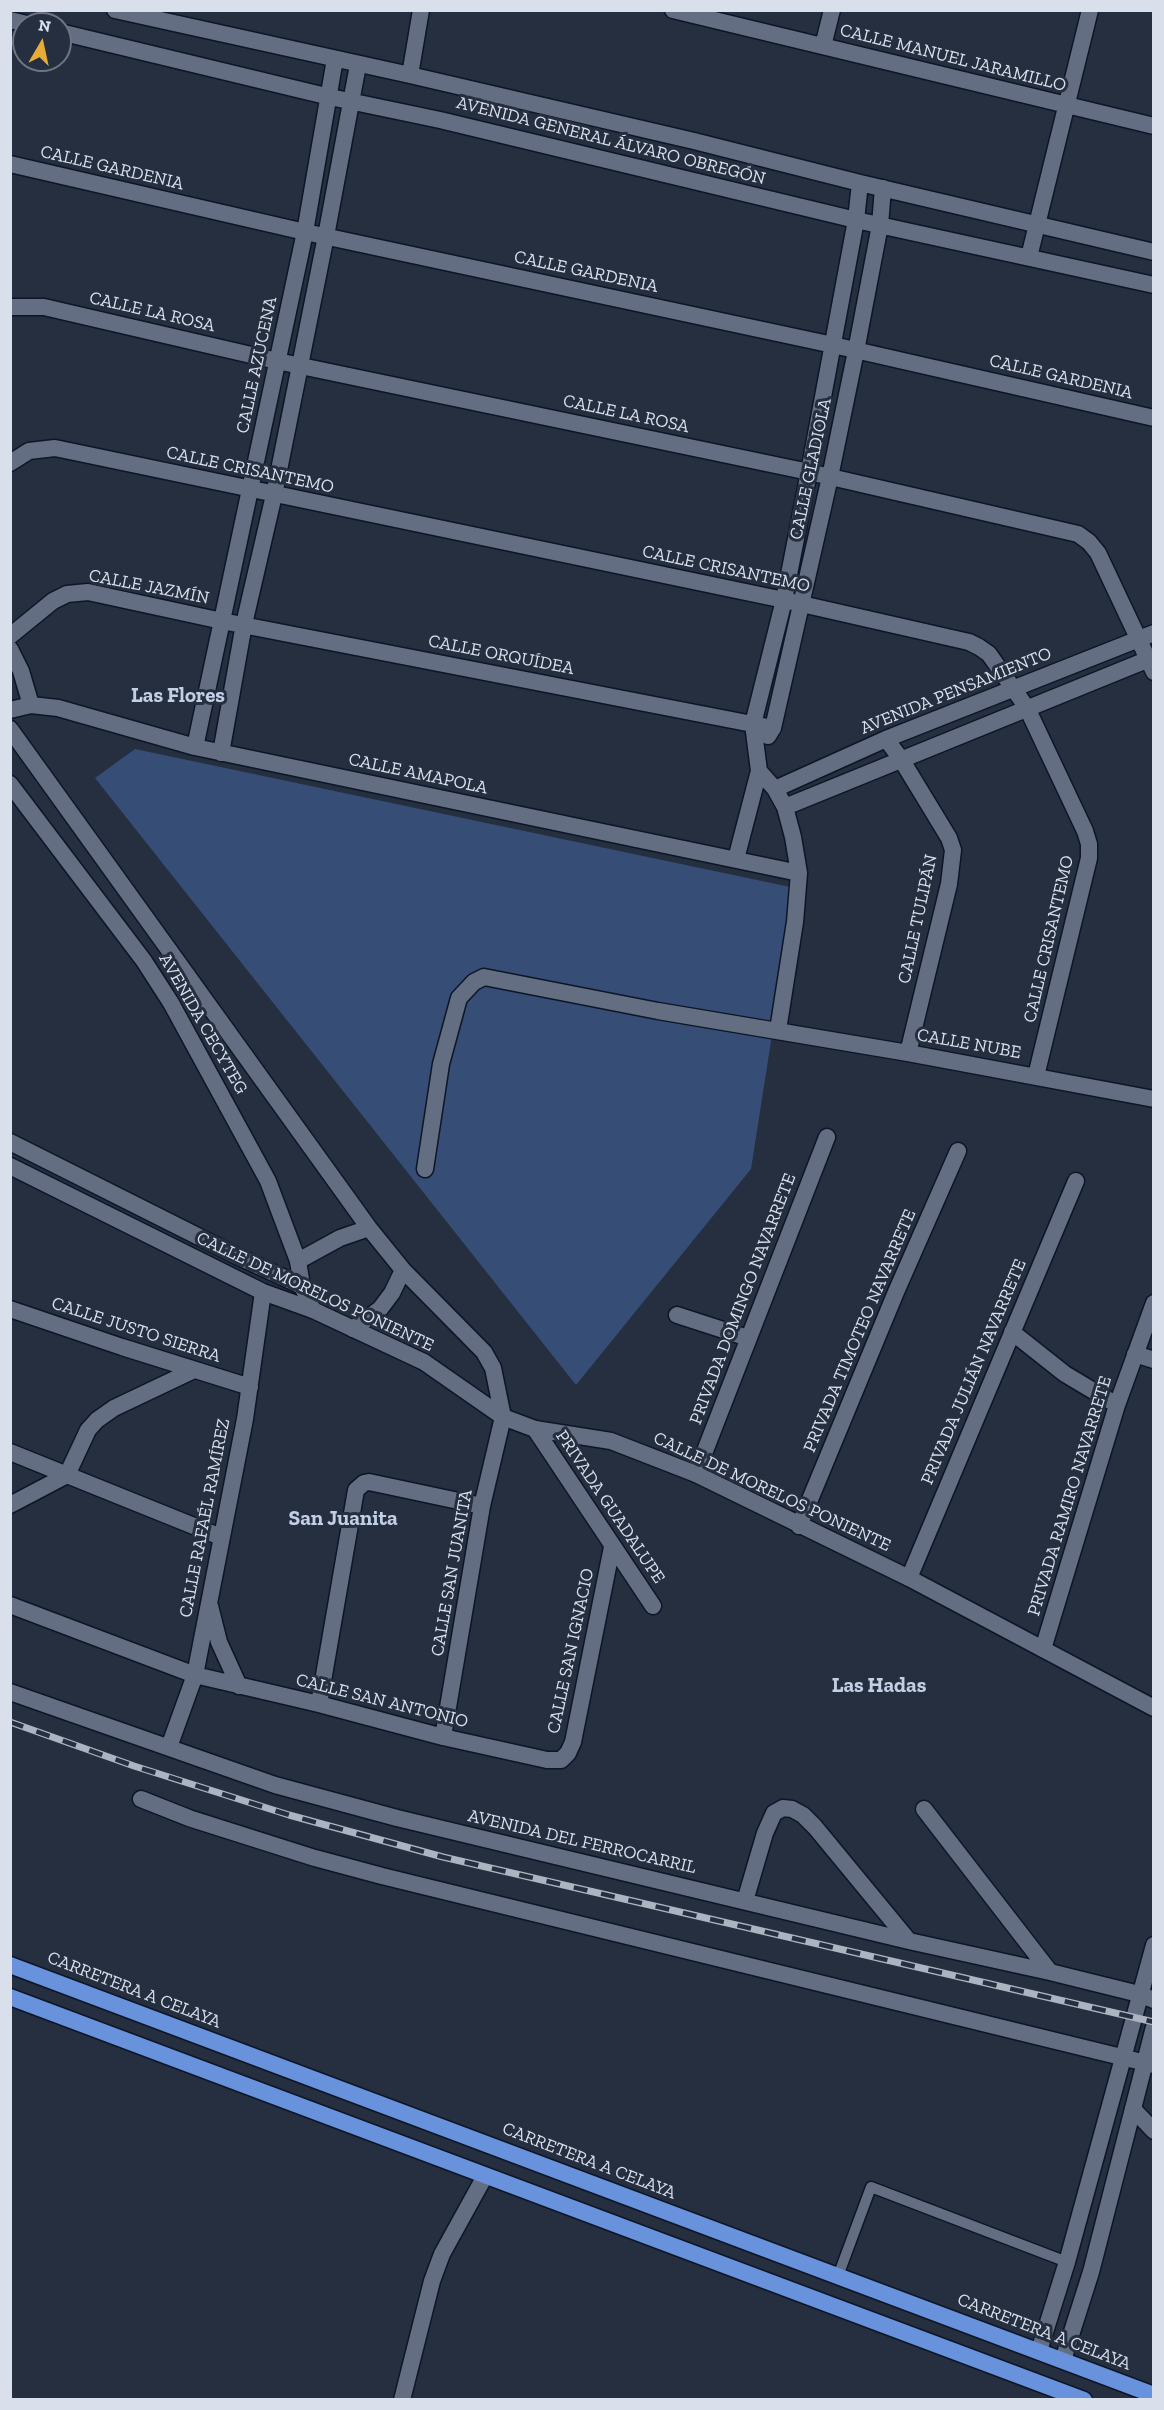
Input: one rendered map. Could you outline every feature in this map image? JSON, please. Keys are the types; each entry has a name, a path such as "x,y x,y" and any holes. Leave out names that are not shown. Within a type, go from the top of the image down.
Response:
{"highway":[{"name":"CARRETERA A CELAYA","path":"10,1965 1154,2395"},
{"path":"10,1997 1084,2400"}],"street":[{"name":"AVENIDA GENERAL ÁLVARO OBREGÓN","path":"115,10 694,141 860,183 1154,252"},
{"path":"410,75 421,10"},
{"name":"CALLE MANUEL JARAMILLO","path":"673,10 1154,126"},
{"path":"824,46 832,10"},
{"path":"1029,257 1090,10"},
{"name":"AVENIDA GENERAL ÁLVARO OBREGÓN","path":"72,35 856,220 1154,285"},
{"name":"CALLE AZUCENA","path":"195,747 305,232 335,59"},
{"path":"221,753 244,624 274,495 358,65"},
{"name":"CALLE GARDENIA","path":"10,164 305,232 833,345 1154,418"},
{"name":"CALLE GLADIOLA","path":"736,859 759,771 753,724 783,600 809,472 856,220 860,183"},
{"name":"CALLE GLADIOLA","path":"758,751 773,728 802,604 856,351 880,225 883,188"},
{"name":"CALLE LA ROSA","path":"10,307 44,307 277,362 809,472 1078,534 1098,553 1146,636 1152,663"},
{"name":"CALLE CRISANTEMO","path":"10,463 29,451 55,448 802,604 969,642 989,654 1016,688 1028,708 1085,831 1089,851 1071,937 1036,1076"},
{"name":"CALLE JAZMÍN","path":"10,636 53,601 67,594 88,592 222,621"},
{"name":"CALLE ORQUÍDEA","path":"222,621 773,728"},
{"name":"AVENIDA PENSAMIENTO","path":"774,789 886,739 1146,636"},
{"path":"10,649 21,670 32,705"},
{"path":"785,807 1028,708 1152,663"},
{"name":"CALLE AMAPOLA","path":"10,710 32,705 58,708 221,753 799,873"},
{"path":"10,729 369,1228 403,1270 484,1352 493,1368 503,1417"},
{"name":"CALLE TULIPÁN","path":"886,739 901,759 949,838 953,850 949,884 908,1053"},
{"path":"759,771 785,807 799,873 795,922 778,1030"},
{"name":"AVENIDA CECYTEG","path":"10,784 144,961 171,1003 268,1181 298,1261 302,1286 313,1310"},
{"name":"CALLE NUBE","path":"426,1169 441,1064 459,998 474,982 484,977 658,1011 908,1053 1154,1099"},
{"name":"PRIVADA DOMINGO NAVARRETE","path":"696,1474 827,1137"},
{"name":"CALLE DE MORELOS PONIENTE","path":"10,1142 237,1256 302,1286"},
{"name":"PRIVADA TIMOTEO NAVARRETE","path":"800,1526 957,1151"},
{"name":"CALLE DE MORELOS PONIENTE","path":"10,1166 263,1292 313,1310 424,1362 503,1417 535,1429 611,1441 696,1474 909,1578 1154,1708"},
{"path":"66,1194 76,1176"},
{"name":"PRIVADA JULIÁN NAVARRETE","path":"909,1578 1076,1181"},
{"path":"298,1261 340,1238 369,1228"},
{"path":"353,1329 380,1310 392,1293 403,1270"},
{"name":"CALLE RAFAÉL RAMÍREZ","path":"169,1747 195,1675 250,1387 263,1292"},
{"name":"PRIVADA RAMIRO NAVARRETE","path":"1042,1649 1117,1405 1154,1303"},
{"name":"CALLE JUSTO SIERRA","path":"10,1309 250,1387"},
{"path":"677,1315 748,1338"},
{"path":"1012,1332 1065,1374 1117,1405"},
{"path":"1135,1354 1154,1360"},
{"path":"10,1505 67,1475 88,1430 97,1420 114,1408 194,1370"},
{"name":"CALLE SAN JUANITA","path":"443,1737 482,1506 503,1417"},
{"name":"PRIVADA GUADALUPE","path":"535,1429 653,1606"},
{"path":"10,1452 221,1537"},
{"path":"319,1704 356,1490 369,1482 482,1506"},
{"name":"CALLE SAN IGNACIO","path":"561,1760 568,1753 573,1742 612,1547"},
{"path":"208,1602 219,1642 239,1686"},
{"name":"CALLE SAN ANTONIO","path":"10,1605 195,1675 319,1704 443,1737 547,1760 561,1760"},
{"name":"AVENIDA DEL FERROCARRIL","path":"10,1692 275,1785 396,1818 909,1941 1050,1972 1146,1997"},
{"path":"141,1799 189,1818 315,1858 371,1873 1149,2064"},
{"path":"745,1901 765,1833 774,1813 783,1808 792,1809 803,1815 815,1827 909,1941"},
{"path":"924,1809 1050,1972"},
{"path":"1039,2351 1067,2262 1124,2058 1146,1997 1154,1945"},
{"path":"1063,2360 1091,2272 1133,2109 1149,2064 1154,2027"},
{"path":"1133,2109 1154,2131"},
{"path":"402,2400 432,2281 442,2254 485,2176"},
{"path":"1084,2201 1108,2208"}],"lane":[{"path":"838,2276 871,2187 1067,2262"}],"shaded area":[{"path":"135,749 795,888 751,1169 576,1385 95,778"}],"railway":[{"path":"10,1722 134,1766 289,1815 443,1857 1154,2022"}],"district":[{"name":"Las Flores","path":"178,696"},
{"name":"San Juanita","path":"343,1519"},
{"name":"Las Hadas","path":"879,1686"}]}
